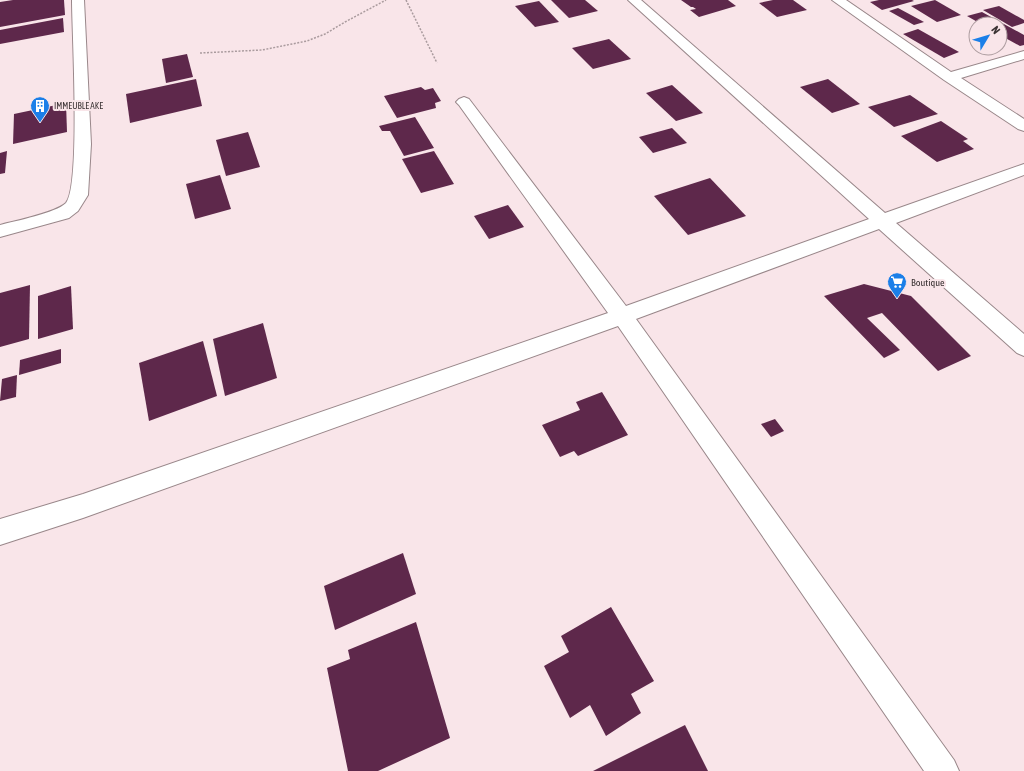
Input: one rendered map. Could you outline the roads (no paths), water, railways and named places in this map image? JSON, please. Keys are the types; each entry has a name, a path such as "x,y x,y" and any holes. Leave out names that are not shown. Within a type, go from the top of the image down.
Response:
{"street":[{"path":"0,231 62,214 72,207 79,195 83,144 78,0"},
{"path":"634,0 1024,347"},
{"path":"838,0 949,77 1024,126"},
{"path":"949,77 1024,55"},
{"path":"464,102 622,316 943,771"},
{"path":"0,532 90,504 622,316 1024,169"}],"place":[{"name":"IMMEUBLE AKE","path":"40,123"},
{"name":"Boutique","path":"897,299"}]}
